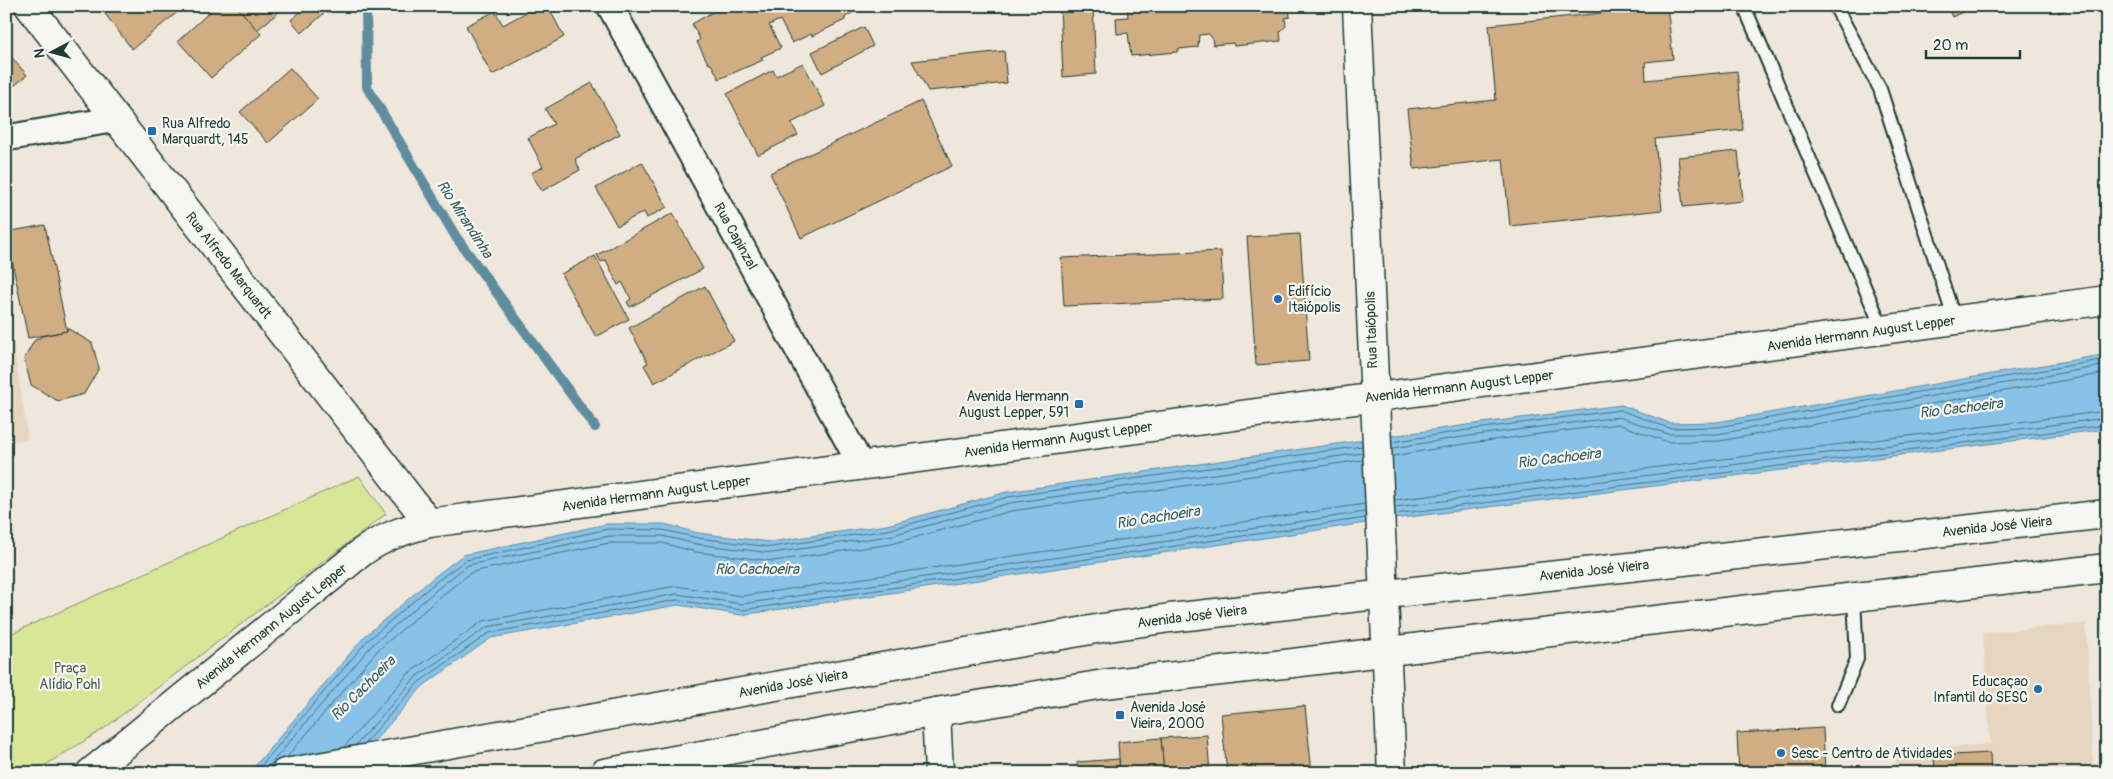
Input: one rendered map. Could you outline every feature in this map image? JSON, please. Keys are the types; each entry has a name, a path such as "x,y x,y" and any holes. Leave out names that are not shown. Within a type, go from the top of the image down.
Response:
{"main road":[{"name":"Rua Alfredo Marquardt","path":"29,6 429,523"},
{"name":"Rua Itaiópolis","path":"1357,6 1392,773"},
{"name":"Avenida Hermann August Lepper","path":"90,773 362,552 379,540 400,531 429,523 2107,300"},
{"name":"Avenida José Vieira","path":"285,773 1102,628 1170,618 2107,514"},
{"path":"604,773 936,712 1104,684 2107,568"},
{"path":"936,712 939,773"}],"street":[{"name":"Rua Capinzal","path":"610,6 862,465"},
{"path":"6,138 117,120"}],"lane":[{"path":"1744,6 1883,330"},
{"path":"1835,6 1880,88 1955,321"},
{"path":"1838,705 1857,659 1854,597"}],"shaded area":[{"path":"6,296 28,439 6,443"},
{"name":"Educaçao Infantil do SESC","path":"2086,623 2094,773 1896,773 1895,752 1990,744 1983,633"}],"green space":[{"name":"Praça Alídio Pohl","path":"359,476 386,514 102,730 47,764 24,773 6,773 6,636"}],"water":[{"name":"Rio Cachoeira","path":"2107,354 2107,429 1393,519 741,615 678,605 491,638 423,686 346,773 249,773 364,637 434,577 463,555 607,524 664,524 698,533 770,542 887,525 1007,492 1467,425 1621,405 1670,423 1717,422"}],"building":[{"path":"99,6 185,6 132,49"},
{"path":"216,6 237,6 261,34 211,78 178,41"},
{"path":"237,6 274,6 279,12 257,30"},
{"path":"307,6 332,6 302,33 291,20"},
{"path":"548,6 564,37 492,75 466,26 495,11 503,25 534,8 535,12"},
{"path":"723,6 853,6 856,11 845,17 845,20 812,36 811,34 792,43 780,20 769,25 781,48 761,57 763,60 719,79 697,42 700,39 692,24"},
{"path":"1060,6 1093,6 1096,74 1063,77"},
{"path":"1127,6 1289,6 1290,17 1285,18 1286,26 1280,32 1281,41 1234,46 1233,43 1213,45 1209,34 1199,35 1198,47 1178,49 1177,52 1131,56 1128,33 1117,34 1116,18 1128,17"},
{"path":"1667,6 1673,59 1645,62 1646,80 1737,71 1743,130 1655,139 1662,210 1510,226 1503,159 1414,169 1407,109 1496,100 1489,25"},
{"path":"1947,6 1975,6 1952,17"},
{"path":"2056,6 2074,6 2059,13"},
{"path":"864,27 873,46 822,73 812,52"},
{"path":"6,51 27,75 6,93"},
{"path":"1004,51 1007,83 928,91 912,61"},
{"path":"803,63 825,106 791,123 798,135 758,155 727,94 773,70 776,76"},
{"path":"290,68 318,99 268,143 240,112"},
{"path":"592,83 620,134 575,159 580,170 542,191 531,173 543,167 528,138 554,124 545,109"},
{"path":"921,101 952,166 801,238 770,173"},
{"path":"1738,151 1743,201 1683,207 1678,157"},
{"path":"642,162 667,207 647,218 644,212 617,226 596,188"},
{"path":"673,213 703,269 630,307 627,302 631,299 622,282 618,285 606,260 601,262 597,255"},
{"path":"45,225 67,331 28,338 6,232"},
{"name":"Edifício Itaiópolis","path":"1300,234 1309,361 1256,365 1247,237"},
{"path":"1221,251 1223,299 1064,306 1061,258"},
{"path":"595,256 629,319 596,337 561,274"},
{"path":"705,286 734,341 654,383 644,365 648,363 629,328"},
{"path":"67,328 92,343 99,368 84,394 58,401 31,385 24,359 34,341 42,336 67,331"},
{"path":"1305,706 1312,773 1227,773 1221,714"},
{"name":"Sesc - Centro de Atividades","path":"1823,728 1825,773 1739,773 1737,733"},
{"path":"1207,735 1210,773 1164,773 1161,738"},
{"path":"1161,738 1164,773 1120,773 1118,742"},
{"path":"1990,753 1991,773 1935,773 1934,756"},
{"path":"1119,759 1120,773 1078,773 1077,762"}],"waterway":[{"name":"Rio Mirandinha","path":"366,6 367,87 456,237 595,427"}],"place":[{"name":"Rua Alfredo Marquardt, 145","path":"152,131"},
{"name":"Edifício Itaiópolis","path":"1278,299"},
{"name":"Avenida Hermann August Lepper, 591","path":"1079,404"},
{"name":"Educaçao Infantil do SESC","path":"2038,689"},
{"name":"Avenida José Vieira, 2000","path":"1120,715"},
{"name":"Sesc - Centro de Atividades","path":"1781,753"}]}
